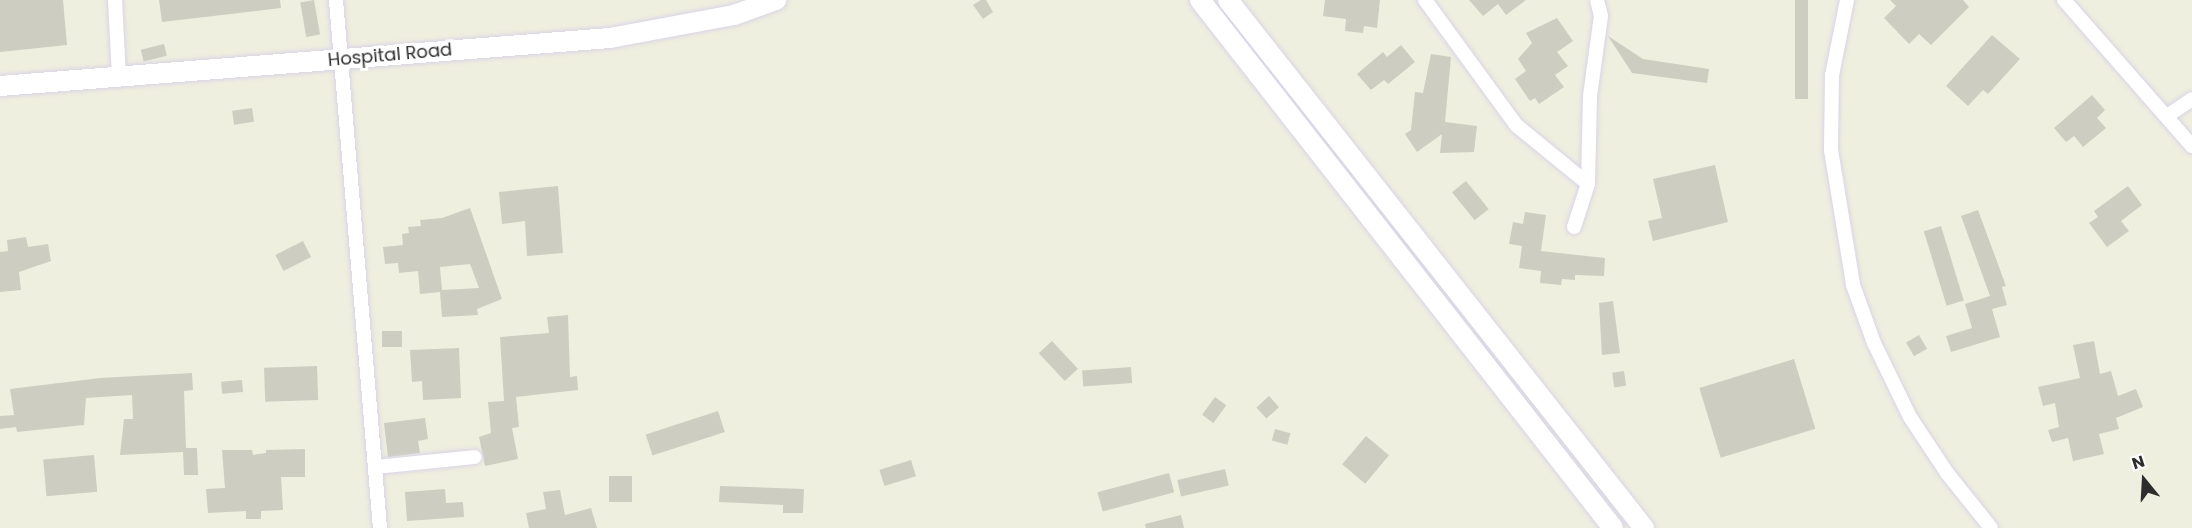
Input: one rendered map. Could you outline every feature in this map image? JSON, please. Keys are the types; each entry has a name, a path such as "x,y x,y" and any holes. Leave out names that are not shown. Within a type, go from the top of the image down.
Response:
{"street":[{"path":"115,0 119,77"},
{"path":"336,0 380,528"},
{"name":"Hospital Road","path":"0,86 610,38 734,15 776,0"},
{"path":"1200,0 1385,240 1614,528"},
{"path":"1228,0 1635,525"},
{"path":"1425,0 1516,125 1588,184"},
{"path":"1574,227 1588,184 1590,96 1601,16 1597,0"},
{"path":"1847,0 1832,75 1830,121 1835,191 1853,285 1874,343 1910,417 1947,473 1991,528"},
{"path":"2064,0 2192,146"},
{"path":"2167,116 2192,99"},
{"path":"1385,240 1404,225"},
{"path":"375,467 475,457"}],"building":[{"path":"0,0 63,0 67,45 0,52"},
{"path":"159,0 280,0 281,8 162,22"},
{"path":"314,0 320,34 306,37 300,2"},
{"path":"986,0 993,12 983,19 973,5"},
{"path":"1325,0 1380,0 1377,28 1364,26 1363,33 1345,31 1346,19 1323,16"},
{"path":"1469,0 1526,0 1506,15 1498,4 1483,16"},
{"path":"1795,0 1808,0 1808,99 1795,99"},
{"path":"1890,0 1963,0 1969,7 1931,45 1919,34 1909,44 1884,18 1896,6"},
{"path":"1557,18 1573,41 1557,52 1568,66 1555,75 1564,87 1539,104 1535,98 1530,101 1515,79 1526,71 1518,59 1532,43 1526,33"},
{"path":"1992,35 2020,59 1988,94 1983,90 1968,106 1946,86"},
{"path":"1608,36 1643,59 1709,69 1707,83 1632,73"},
{"path":"164,44 167,56 144,61 141,50"},
{"path":"1401,45 1415,62 1388,84 1384,80 1371,90 1357,74 1383,52 1387,57"},
{"path":"1431,54 1451,57 1445,122 1477,126 1474,152 1440,153 1442,134 1417,152 1405,134 1411,130 1415,92 1423,93"},
{"path":"2092,95 2105,110 2097,118 2106,128 2083,147 2074,136 2066,142 2054,128"},
{"path":"252,108 254,122 234,125 232,111"},
{"path":"1715,165 1728,222 1653,241 1648,221 1662,218 1653,179"},
{"path":"1466,181 1489,209 1475,220 1452,192"},
{"path":"558,186 563,253 527,256 525,221 502,224 499,192"},
{"path":"2128,186 2142,205 2121,221 2129,231 2107,247 2089,223 2098,217 2094,211"},
{"path":"470,208 502,299 477,309 478,315 442,317 440,292 420,294 418,271 399,273 398,263 385,264 383,247 403,245 402,234 409,233 408,227 421,226 420,220 442,218","holes":["470,264 479,288 442,290 440,267"]},
{"path":"1978,210 2006,286 2002,287 2007,305 1992,309 2000,337 1951,352 1946,336 1972,328 1965,304 1990,296 1961,216"},
{"path":"1525,212 1546,215 1541,251 1605,258 1604,276 1575,275 1575,280 1562,279 1561,285 1540,283 1541,271 1519,268 1522,246 1509,244 1513,222 1523,224"},
{"path":"1941,226 1964,301 1947,306 1924,231"},
{"path":"26,237 28,247 48,244 51,261 19,272 21,290 0,292 0,252 8,251 7,240"},
{"path":"303,241 311,257 284,271 275,255"},
{"path":"1613,301 1620,353 1602,355 1599,303"},
{"path":"568,315 570,377 577,376 578,390 516,397 519,427 512,428 518,459 485,466 479,437 491,433 488,402 504,401 500,337 549,333 547,317"},
{"path":"382,331 402,331 402,347 382,347"},
{"path":"1919,335 1927,349 1914,356 1906,342"},
{"path":"1052,341 1078,369 1065,381 1039,353"},
{"path":"2094,341 2100,374 2111,371 2118,396 2136,389 2143,407 2116,418 2119,429 2099,434 2104,454 2073,461 2068,438 2052,442 2048,430 2059,427 2055,403 2043,406 2038,387 2080,378 2073,345"},
{"path":"459,348 461,398 423,400 422,381 412,382 410,350"},
{"path":"1794,359 1815,429 1721,458 1699,388"},
{"path":"317,366 318,400 265,402 264,368"},
{"path":"1131,367 1132,383 1083,386 1082,370"},
{"path":"1624,371 1626,386 1614,388 1612,373"},
{"path":"192,373 193,390 184,391 186,448 197,448 198,475 184,475 183,452 120,455 124,419 133,419 132,395 86,398 84,425 17,432 16,427 0,429 0,416 14,415 10,389 100,378"},
{"path":"242,380 243,392 222,394 221,382"},
{"path":"1269,396 1279,407 1266,419 1256,407"},
{"path":"1215,397 1226,405 1213,423 1202,415"},
{"path":"718,411 725,432 653,455 646,434"},
{"path":"425,418 428,439 418,441 420,453 388,457 384,423"},
{"path":"1275,429 1290,433 1287,445 1272,441"},
{"path":"1366,436 1389,455 1365,484 1342,464"},
{"path":"305,449 305,477 281,477 283,510 261,511 261,519 246,519 246,511 208,513 206,489 225,488 222,450 252,450 253,455 266,453 266,450"},
{"path":"94,455 97,492 46,496 43,459"},
{"path":"911,460 916,476 884,486 879,470"},
{"path":"1225,469 1229,486 1181,497 1177,480"},
{"path":"1169,473 1174,492 1103,511 1098,492"},
{"path":"609,476 632,476 632,502 609,502"},
{"path":"720,486 804,489 803,513 783,513 783,505 719,502"},
{"path":"445,489 446,503 463,502 464,517 407,521 405,492"},
{"path":"560,490 565,515 591,508 597,528 529,528 526,513 546,509 543,492"},
{"path":"1181,515 1184,528 1146,528 1145,524"}]}
